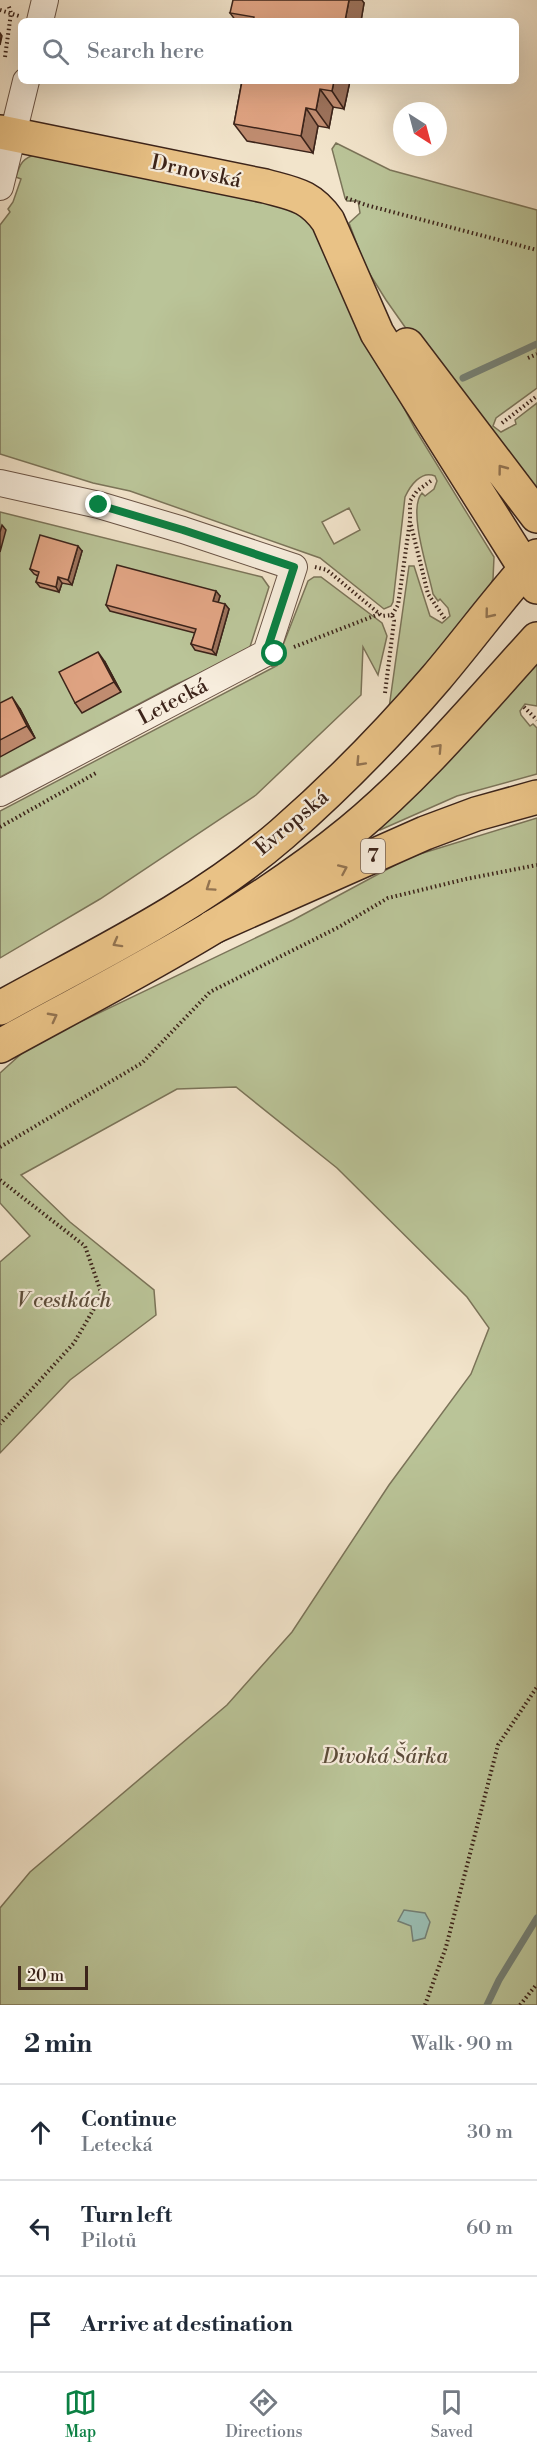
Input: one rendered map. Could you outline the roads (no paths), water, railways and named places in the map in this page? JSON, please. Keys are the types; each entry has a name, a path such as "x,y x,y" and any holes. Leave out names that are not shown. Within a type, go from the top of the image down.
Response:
{"main road":[{"name":"Drnovská","path":"6,133 265,186 300,195 319,209 328,221 377,333 533,570"},
{"name":"Drnovská","path":"350,271 537,516"},
{"name":"Evropská","path":"0,1008 168,914 280,836 353,769 533,570"},
{"name":"Evropská","path":"0,1046 213,927 301,869 374,812 418,769 537,639"},
{"name":"7","path":"213,927 425,833 476,814 537,797"}],"street":[{"path":"0,187 6,133 25,84"},
{"name":"Letecká","path":"0,483 99,505 294,567 266,653 0,793"}],"water":[{"path":"404,1910 425,1913 430,1922 425,1938 413,1941 411,1926 398,1921"}],"waterway":[{"path":"463,378 537,344"},
{"path":"487,2005 499,1980 537,1918"}],"park label":[{"name":"V cestkách","path":"64,1301"},
{"name":"Divoká Šárka","path":"385,1757"}]}
